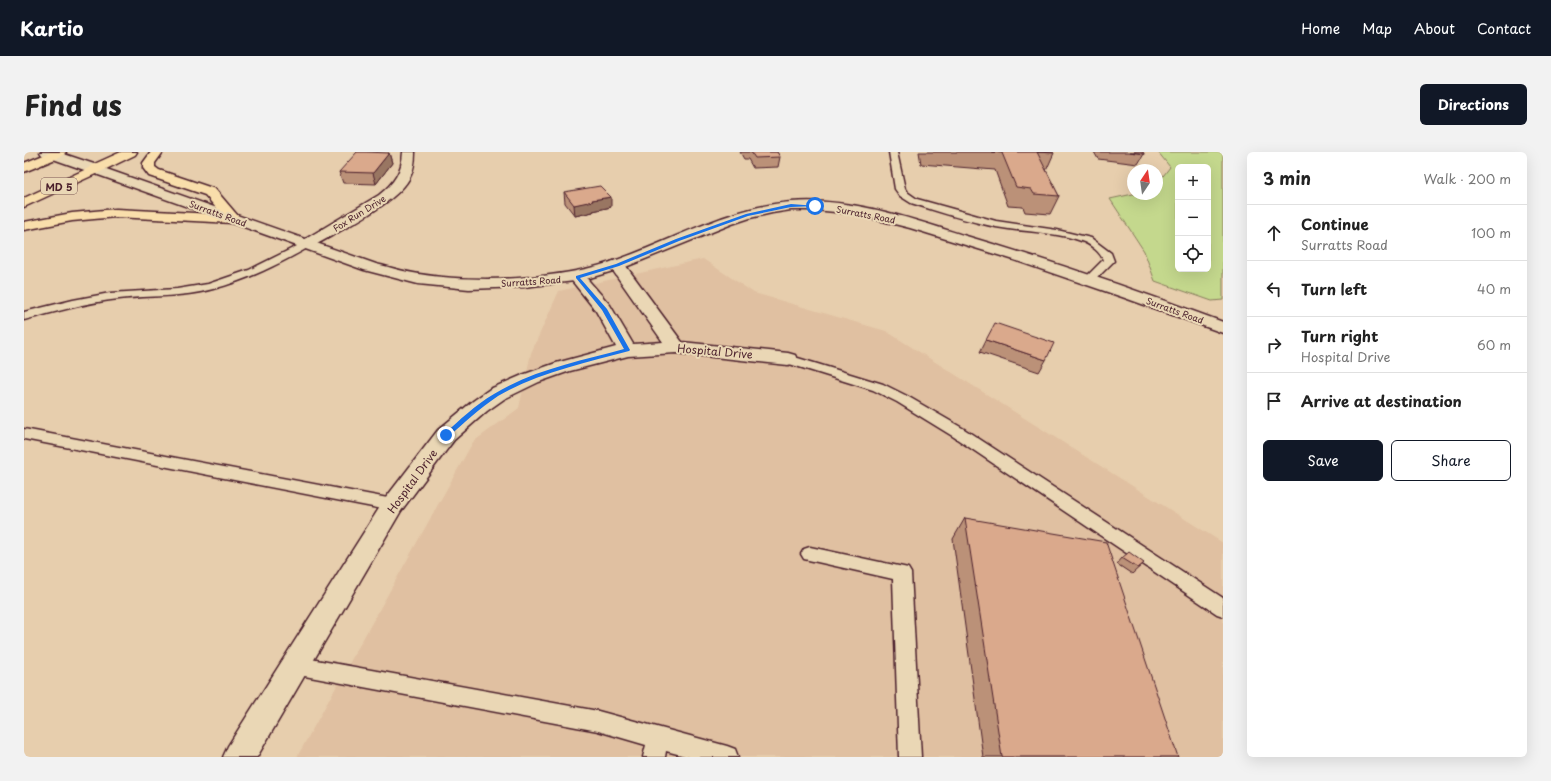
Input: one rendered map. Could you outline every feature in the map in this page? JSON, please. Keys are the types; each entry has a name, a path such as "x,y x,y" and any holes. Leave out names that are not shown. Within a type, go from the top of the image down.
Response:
{"highway":[{"name":"MD 5","path":"24,203 131,152"},
{"path":"157,152 149,163 149,168 154,173 210,192 233,219"},
{"name":"MD 5","path":"24,168 53,153"},
{"path":"24,226 72,218 116,213 233,219"}],"street":[{"name":"Fox Run Drive","path":"308,244 395,190 409,166 409,152"},
{"name":"Surratts Road","path":"53,153 370,267 418,279 483,284 577,277 617,265 747,214 791,206 815,206 855,210 907,223 1018,256 1222,326"},
{"path":"617,265 676,347"},
{"path":"577,277 604,309 627,350"},
{"name":"Hospital Drive","path":"239,757 393,505 446,435 480,406 497,394 532,378 563,367 627,350 676,347 788,359"}],"lane":[{"path":"893,152 900,189 903,194 914,201 986,222 1077,238 1097,246 1107,255 1109,261 1089,280"},
{"path":"24,316 103,298 123,295 172,293 210,287 256,272 308,244"},
{"path":"788,359 878,387 902,399 958,433 1223,608"},
{"path":"24,434 393,505"},
{"path":"810,554 902,573 910,757"},
{"path":"294,665 598,721 656,747 727,757"}],"shaded area":[{"path":"703,259 754,293 886,331 1223,543 1223,757 297,757 473,442 519,408 531,353 559,291"}],"green space":[{"path":"1158,152 1223,152 1223,300 1212,301 1155,281 1144,251 1110,199 1127,195 1127,200 1163,200 1163,176 1170,167"}],"building":[{"path":"357,152 389,153 373,173 339,172"},
{"path":"751,152 777,152 780,157 755,158"},
{"path":"992,152 1037,152 1059,196 1034,194 1031,189 1016,187 1002,153"},
{"path":"1130,152 1143,152 1144,154"},
{"path":"600,186 611,197 574,205 564,192"},
{"path":"995,323 1054,343 1046,360 986,340"},
{"path":"965,518 1106,542 1178,757 1002,757"},
{"path":"1129,552 1144,563 1138,568 1122,558"}],"route":[{"path":"446,435 480,406 497,394 532,378 563,367 627,350 604,309 577,277 617,265 747,214 791,206 815,206"}]}
